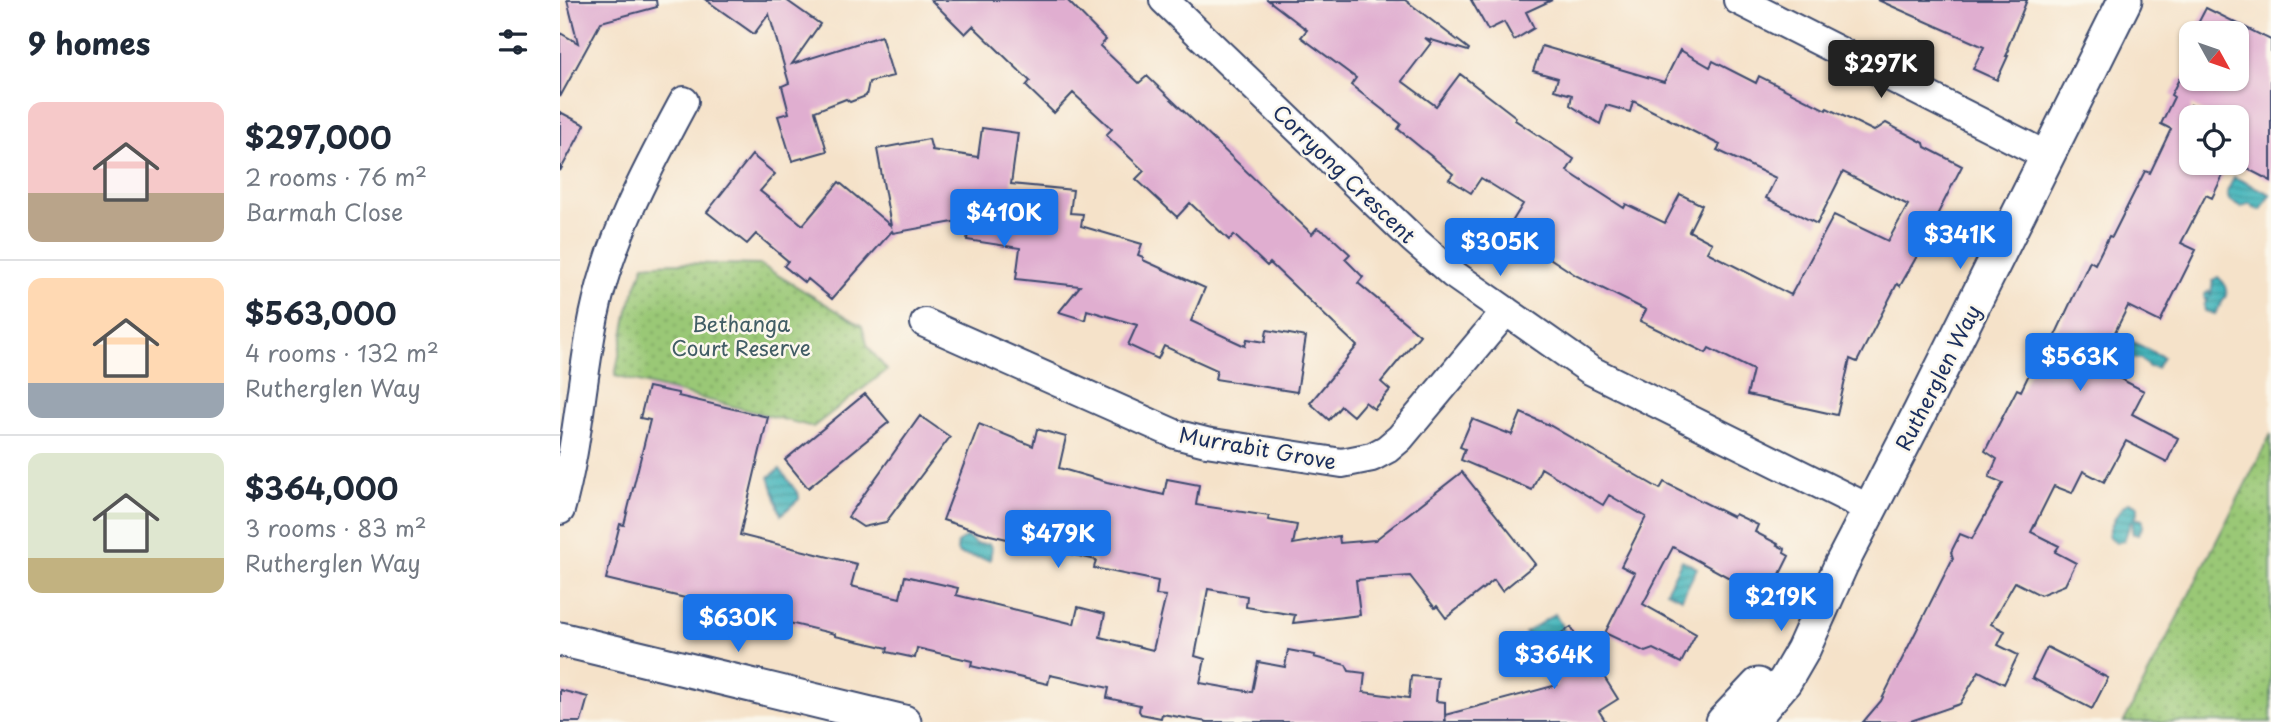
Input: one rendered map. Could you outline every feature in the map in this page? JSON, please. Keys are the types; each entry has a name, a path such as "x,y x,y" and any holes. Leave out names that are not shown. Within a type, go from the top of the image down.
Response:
{"street":[{"name":"Corryong Crescent","path":"1164,0 1434,258 1506,312 1590,370 1870,509"},
{"path":"1738,0 2046,156"},
{"name":"Rutherglen Way","path":"1750,722 1785,681 1797,660 1841,565 2125,0"},
{"path":"560,510 577,429 594,314 610,256 628,208 684,101"},
{"name":"Murrabit Grove","path":"925,323 1175,434 1206,442 1342,463 1372,457 1401,438 1506,312"},
{"name":"Rutherglen Way","path":"1723,722 1772,670 1841,565"},
{"path":"560,639 904,722"}],"green space":[{"name":"Bethanga Court Reserve","path":"644,265 761,265 862,326 868,347 887,370 813,427 615,376 628,310"},
{"path":"2271,434 2271,722 2124,722"}],"water":[{"path":"2234,177 2270,194 2261,210 2249,203 2242,207 2229,200 2227,192"},
{"path":"2218,277 2224,283 2227,294 2215,314 2205,311 2204,305 2209,298 2205,300 2204,295 2209,291 2211,295 2213,280"},
{"path":"2131,341 2163,357 2157,368 2149,367 2141,359 2131,359 2126,355"},
{"path":"780,469 799,495 799,499 781,515 769,477"},
{"path":"2129,502 2138,506 2134,518 2143,520 2143,527 2138,534 2133,534 2131,521 2124,541 2116,543 2108,536 2109,531 2119,512"},
{"path":"967,537 976,544 989,544 992,547 990,560 959,554 958,542"},
{"path":"1682,560 1697,568 1682,598 1666,591"},
{"path":"1555,614 1564,630 1534,648 1525,633"}],"building":[{"path":"567,0 656,0 657,7 601,22 560,97 560,33 578,43"},
{"path":"706,0 786,0 820,24 792,64 881,36 893,76 869,82 866,96 850,102 846,99 815,111 827,151 792,161 778,116 789,113 782,86 789,83 769,14 754,34"},
{"path":"931,0 1067,0 1106,40 1100,46 1139,83 1147,76 1312,234 1317,228 1327,233 1350,254 1345,259 1363,277 1358,283 1420,335 1381,382 1390,390 1374,409 1365,402 1353,416 1341,406 1329,420 1310,403 1357,346 1270,263 1267,266 1234,235 1229,240 1190,203 1177,217 1136,179 1144,171 1106,135 1112,129 1073,93 1054,113 1026,86 1030,81 973,26 965,34"},
{"path":"1268,0 1405,0 1469,49 1468,51 1425,38 1431,43 1402,81 1436,106 1460,74 1516,117 1515,120 1574,159 1567,171 1624,208 1626,204 1665,223 1680,194 1702,205 1689,231 1712,243 1707,252 1791,295 1834,215 1888,241 1908,205 1843,172 1817,224 1766,198 1776,178 1717,150 1720,145 1633,101 1630,112 1606,105 1600,124 1570,105 1572,95 1554,90 1558,78 1533,71 1542,46 1664,82 1680,50 1710,67 1713,61 1756,83 1759,76 1874,131 1886,123 1962,166 1932,225 1934,226 1900,286 1897,284 1857,362 1850,359 1837,415 1747,395 1753,370 1709,348 1706,353 1640,321 1646,310 1577,276 1507,230 1523,204 1481,178 1471,193 1449,179 1453,174 1398,129 1401,124 1351,85 1356,78 1301,37 1307,30"},
{"path":"1471,0 1552,0 1526,12 1534,28 1514,40 1504,22 1488,30"},
{"path":"1878,0 2027,0 1997,80 1973,69 1984,47"},
{"path":"2206,8 2232,21 2199,21"},
{"path":"2249,29 2271,40 2271,181 2249,170 2249,105 2179,105 2179,175 2223,175 2212,198 2206,195 2181,243 2196,250 2160,322 2128,306 2108,346 2118,350 2107,372 2144,391 2132,414 2178,438 2167,462 2126,441 2104,482 2083,471 2072,493 2054,486 2031,532 2059,546 2055,552 2076,563 2065,585 2040,595 2015,582 1991,624 2005,631 1998,645 2018,655 2004,684 1979,671 1960,704 1908,722 1863,722 1881,701 1953,558 1951,552 1960,534 1972,539 2003,483 1989,477 1997,459 1985,451 2017,389 2021,391 2047,337 2053,340 2090,261 2095,264 2109,236 2112,237 2145,171 2150,173 2171,129 2161,124 2174,97 2171,95 2179,79 2179,91 2249,91"},
{"path":"560,112 585,125 560,171"},
{"path":"982,128 1018,133 1011,184 1073,190 1070,213 1083,214 1081,226 1142,244 1138,255 1143,257 1143,260 1205,288 1191,321 1245,346 1247,339 1265,342 1267,330 1306,337 1297,392 1215,379 1217,370 1164,346 1158,359 1128,345 1137,325 1087,310 1085,320 1059,312 1080,286 1016,279 1020,248 967,240 970,219 893,233 892,231 832,299 808,279 805,283 784,266 788,261 756,234 747,244 707,212 752,155 775,174 760,191 803,225 839,182 891,226 877,149 929,139 932,150 978,157"},
{"path":"648,387 768,417 740,535 857,564 851,586 900,598 905,576 958,588 956,595 1074,624 1078,607 1105,614 1100,637 1153,650 1166,596 1156,595 1158,581 1094,568 1096,560 990,535 943,520 979,424 1033,446 1037,429 1066,437 1059,468 1107,482 1164,495 1167,479 1199,485 1196,505 1269,516 1268,520 1297,525 1293,544 1339,536 1340,543 1375,540 1462,472 1535,564 1502,591 1494,580 1446,618 1410,576 1356,580 1360,615 1293,623 1295,615 1246,607 1247,596 1208,589 1195,656 1205,659 1200,683 1252,692 1258,662 1285,667 1288,650 1315,655 1314,657 1346,665 1349,671 1365,673 1363,692 1409,698 1411,676 1438,678 1436,701 1445,702 1445,722 1207,722 1162,714 1161,718 1141,714 1140,705 1107,698 1109,688 1050,675 1048,684 971,666 972,661 917,648 915,658 887,652 888,648 835,634 606,579 620,524 624,525 650,420 640,418"},
{"path":"865,394 889,422 808,488 785,460"},
{"path":"1521,413 1549,425 1660,489 1664,482 1733,517 1735,514 1758,525 1755,532 1778,544 1789,556 1771,592 1760,587 1757,593 1673,547 1643,604 1696,634 1681,663 1653,649 1645,652 1605,633 1635,573 1621,566 1646,517 1609,495 1603,505 1541,468 1532,490 1461,460 1465,449 1460,447 1472,419 1512,435"},
{"path":"920,416 950,437 886,522 863,527 848,517"},
{"path":"1571,627 1618,699 1599,711 1606,722 1446,722 1445,715 1557,685 1542,661 1545,659 1538,648"},
{"path":"2047,647 2108,678 2092,709 2032,678"},
{"path":"560,690 588,697 581,722 560,722"}]}
